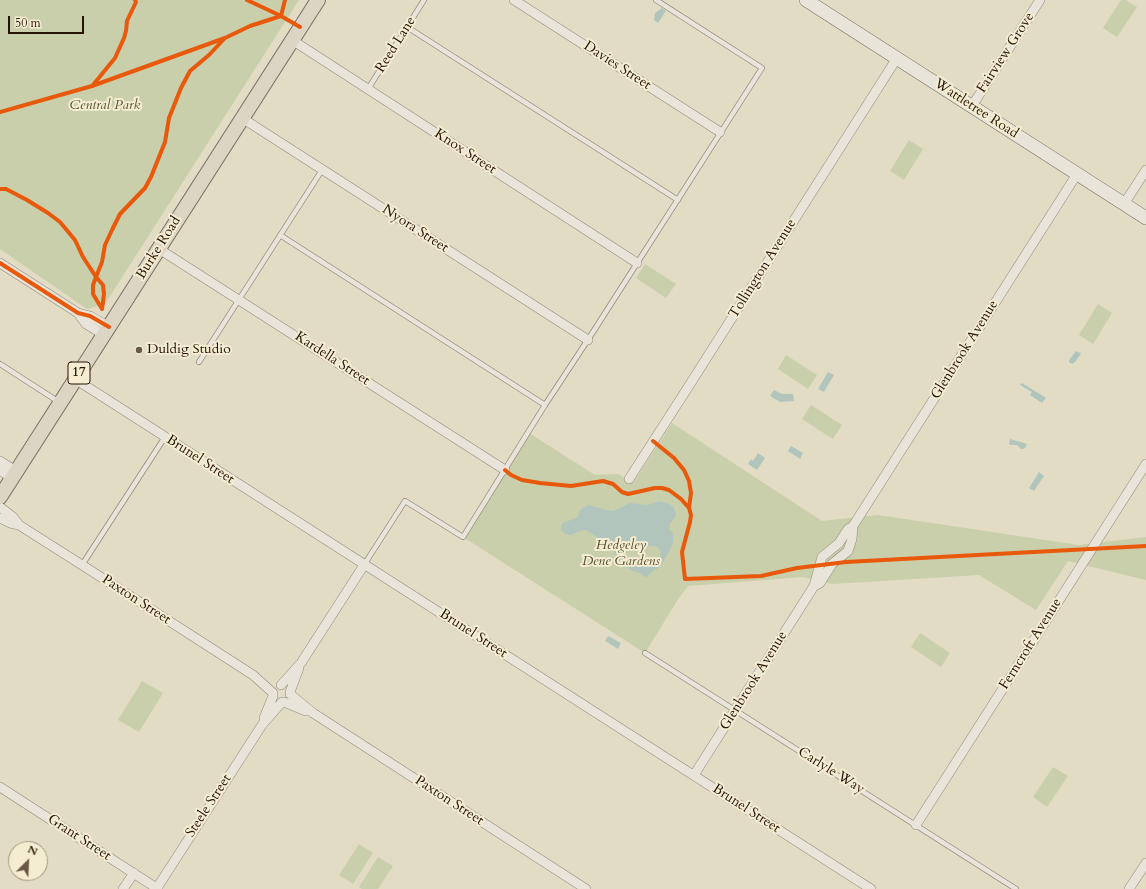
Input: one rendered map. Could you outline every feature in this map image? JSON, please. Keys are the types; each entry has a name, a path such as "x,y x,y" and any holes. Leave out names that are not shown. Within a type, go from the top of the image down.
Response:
{"main road":[{"name":"Burke Road","path":"0,497 318,0"},
{"name":"Wattletree Road","path":"806,0 1146,218"}],"street":[{"name":"Davies Street","path":"514,0 720,132"},
{"name":"Fairview Grove","path":"972,106 1040,0"},
{"name":"Knox Street","path":"292,40 637,263"},
{"name":"Tollington Avenue","path":"628,479 694,378 897,58"},
{"name":"Nyora Street","path":"242,118 588,340"},
{"path":"1124,204 1146,170"},
{"name":"Glenbrook Avenue","path":"694,775 814,586 822,557 839,543 848,528 853,526 1077,174"},
{"name":"Kardella Street","path":"159,249 505,470"},
{"path":"0,263 78,313 86,324 106,331"},
{"name":"Brunel Street","path":"76,379 871,889"},
{"path":"0,461 14,475"},
{"name":"Ferncroft Avenue","path":"916,825 1146,464"},
{"path":"0,470 14,475"},
{"name":"Paxton Street","path":"0,507 13,517 19,525"},
{"name":"Paxton Street","path":"0,518 10,523 19,525 253,675 280,686"},
{"path":"301,663 288,699 283,702 276,700 273,694 275,689 280,686 301,663 364,565"},
{"name":"Paxton Street","path":"253,675 273,694"},
{"path":"280,686 285,686 290,693"},
{"name":"Paxton Street","path":"290,693 312,713 586,889"},
{"name":"Steele Street","path":"262,724 273,694"},
{"name":"Paxton Street","path":"283,702 312,713"},
{"name":"Steele Street","path":"158,889 262,724 283,702"},
{"name":"Grant Street","path":"0,787 158,889"},
{"path":"1129,889 1146,863"},
{"path":"123,889 134,873"}],"lane":[{"name":"Reed Lane","path":"368,89 424,0"},
{"path":"364,565 405,501 463,537 545,404 588,340 762,68 656,0"},
{"path":"407,27 678,200"},
{"path":"199,362 322,170"},
{"path":"280,235 545,404"},
{"path":"0,364 60,402"},
{"path":"82,565 165,437"},
{"name":"Carlyle Way","path":"645,653 1016,889"}],"green space":[{"name":"Central Park","path":"0,0 299,0 105,304 87,309 0,249"},
{"path":"1121,0 1126,0 1137,7 1117,37 1103,28"},
{"path":"909,140 923,149 904,180 890,171"},
{"path":"645,264 676,284 666,298 636,278"},
{"path":"1098,304 1112,313 1093,344 1079,335"},
{"path":"786,355 817,375 808,389 778,369"},
{"path":"811,405 842,425 833,439 802,419"},
{"name":"Hedgeley Dene Gardens","path":"672,423 822,521 878,515 1079,545 1146,537 1146,580 1068,561 1036,610 979,575 832,584 803,577 688,586 645,653 463,537 529,433 595,475 618,474 633,483"},
{"path":"920,633 950,653 941,667 911,647"},
{"path":"142,681 163,693 139,732 118,720"},
{"path":"1053,767 1068,776 1047,807 1033,797"},
{"path":"359,844 373,853 353,884 339,875"},
{"path":"378,857 393,866 378,889 362,889 359,887"}],"shaded area":[{"path":"662,8 666,11 658,23 654,20 655,13"},
{"path":"1076,351 1081,353 1072,364 1069,360"},
{"path":"828,372 834,375 824,392 818,389"},
{"path":"1022,383 1046,398 1042,403 1030,395 1032,392 1020,385"},
{"path":"774,390 782,394 793,394 794,401 780,402 770,396"},
{"path":"1010,439 1027,444 1025,448 1021,449 1017,445 1009,444"},
{"path":"791,446 803,453 800,459 788,451"},
{"path":"758,453 765,458 757,470 748,464 751,459 753,461"},
{"path":"1039,472 1044,476 1034,491 1029,488"},
{"path":"660,501 669,504 673,506 676,516 670,523 669,529 673,534 673,542 670,550 660,567 647,577 623,565 616,556 612,547 591,533 585,530 571,535 565,534 561,530 563,523 578,517 580,510 588,505 612,511 630,503 647,505","holes":["626,541 639,547 658,547 661,552 658,562 649,565 633,564 623,556 619,544"]},
{"path":"608,636 621,643 618,649 605,641"}],"cycle path":[{"path":"93,85 115,58 124,38 127,21 136,2 135,0"},
{"path":"247,0 300,27"},
{"path":"0,112 92,86 225,38 250,26 281,16 285,0"},
{"path":"102,309 104,294 103,285 96,277 102,262 105,245 120,214 145,188 151,177 165,142 169,118 181,88 190,71 209,55 224,39"},
{"path":"0,189 6,189 27,200 60,222 75,240 83,257 96,277 93,285 93,294 102,309"},
{"path":"0,263 78,313 90,316 109,327"},
{"path":"653,441 674,458 684,470 689,481 691,493 689,508"},
{"path":"505,470 511,475 522,480 540,483 571,486 603,481 613,484 622,492 628,494 655,488 669,490 681,499 689,508 691,515 682,552 685,579 761,576 797,568 846,562 1146,546"}],"place":[{"name":"Duldig Studio","path":"139,350"}]}
